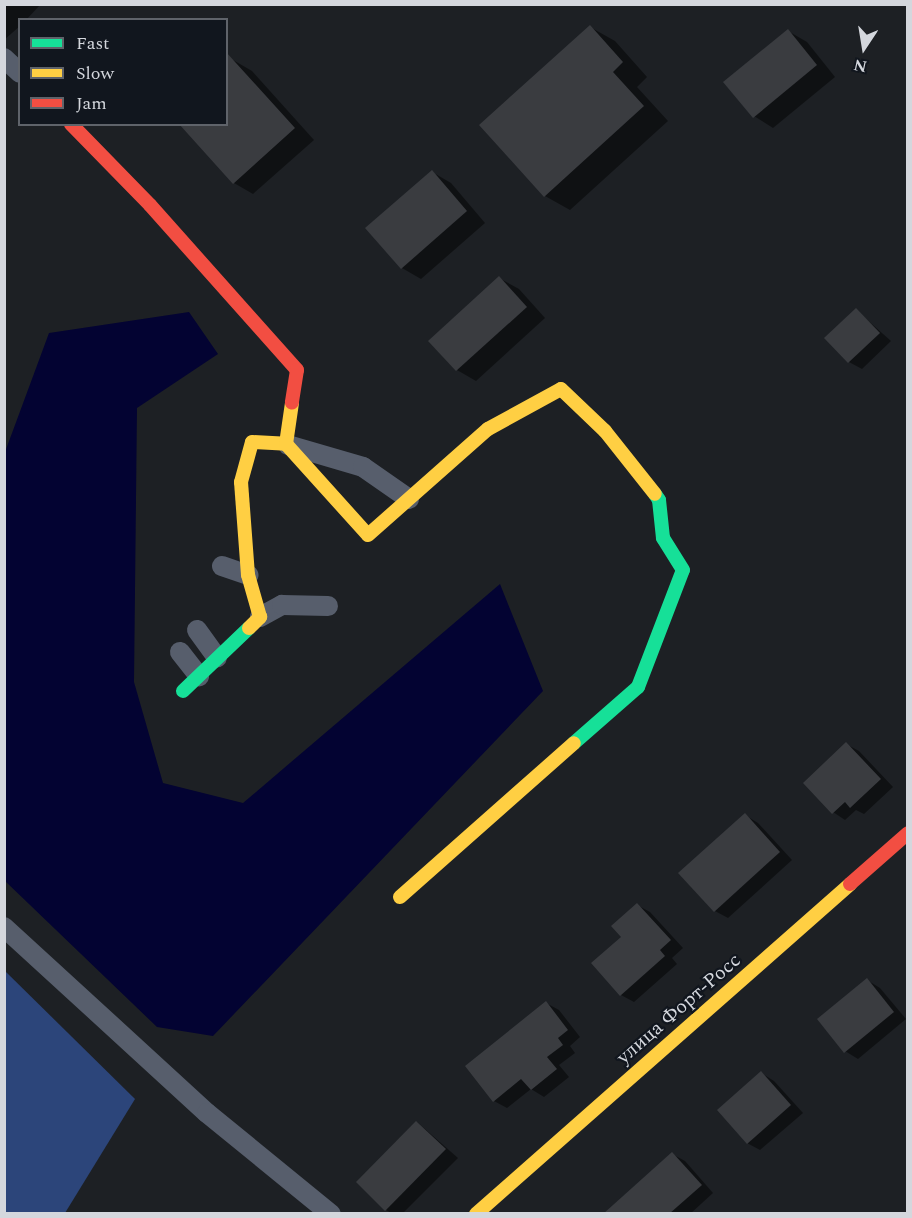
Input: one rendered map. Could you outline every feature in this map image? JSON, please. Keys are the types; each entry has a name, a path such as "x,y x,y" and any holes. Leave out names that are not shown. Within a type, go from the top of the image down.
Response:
{"street":[{"path":"4,58 18,71"},
{"path":"72,126 150,205 297,370 286,444"},
{"path":"286,444 368,535 488,429 561,389 605,431 659,500 663,538 683,570 638,687 400,897"},
{"path":"260,617 248,575 241,482 252,442 286,444 363,467 409,499"},
{"path":"222,567 248,575"},
{"path":"183,691 260,617 282,605 328,606"},
{"path":"197,630 217,658"},
{"path":"180,651 198,676"},
{"name":"улица Форт-Росс","path":"476,1214 908,833"},
{"path":"4,927 207,1113 331,1214"}],"shaded area":[{"path":"189,312 218,354 137,408 134,682 163,783 243,803 500,584 543,691 213,1036 157,1027 4,880 5,452 49,333"},
{"path":"5,971 135,1099 65,1213 5,1213"}],"building":[{"path":"590,25 623,62 613,72 644,106 544,197 479,125"},
{"path":"788,29 817,65 753,118 723,82"},
{"path":"228,54 295,128 233,184 181,126 228,126"},
{"path":"432,170 467,211 401,269 365,228"},
{"path":"499,276 527,307 456,371 428,341"},
{"path":"856,308 880,333 848,363 824,338"},
{"path":"846,742 881,779 850,808 845,802 832,814 803,783"},
{"path":"745,813 780,852 714,912 678,873"},
{"path":"637,903 671,940 660,950 665,956 620,996 591,963 621,937 611,926"},
{"path":"867,978 894,1012 844,1053 817,1019"},
{"path":"546,1001 568,1030 558,1038 563,1045 547,1057 557,1069 531,1090 521,1079 493,1102 465,1066"},
{"path":"761,1071 791,1105 747,1144 717,1110"},
{"path":"416,1121 446,1149 385,1211 356,1182"},
{"path":"672,1152 702,1185 669,1214 603,1214"}],"traffic: fast":[{"path":"574,743 638,687 683,570 663,538 659,500 655,494"},
{"path":"183,691 249,628"}],"traffic: slow":[{"path":"286,444 368,535 488,429 561,389 605,431 655,494"},
{"path":"249,628 260,617 248,575 241,482 252,442 286,444 292,403"},
{"path":"400,897 574,743"},
{"path":"476,1214 850,884"}],"traffic: jam":[{"path":"73,126 150,205 297,370 292,403"},
{"path":"850,884 908,833"}]}
